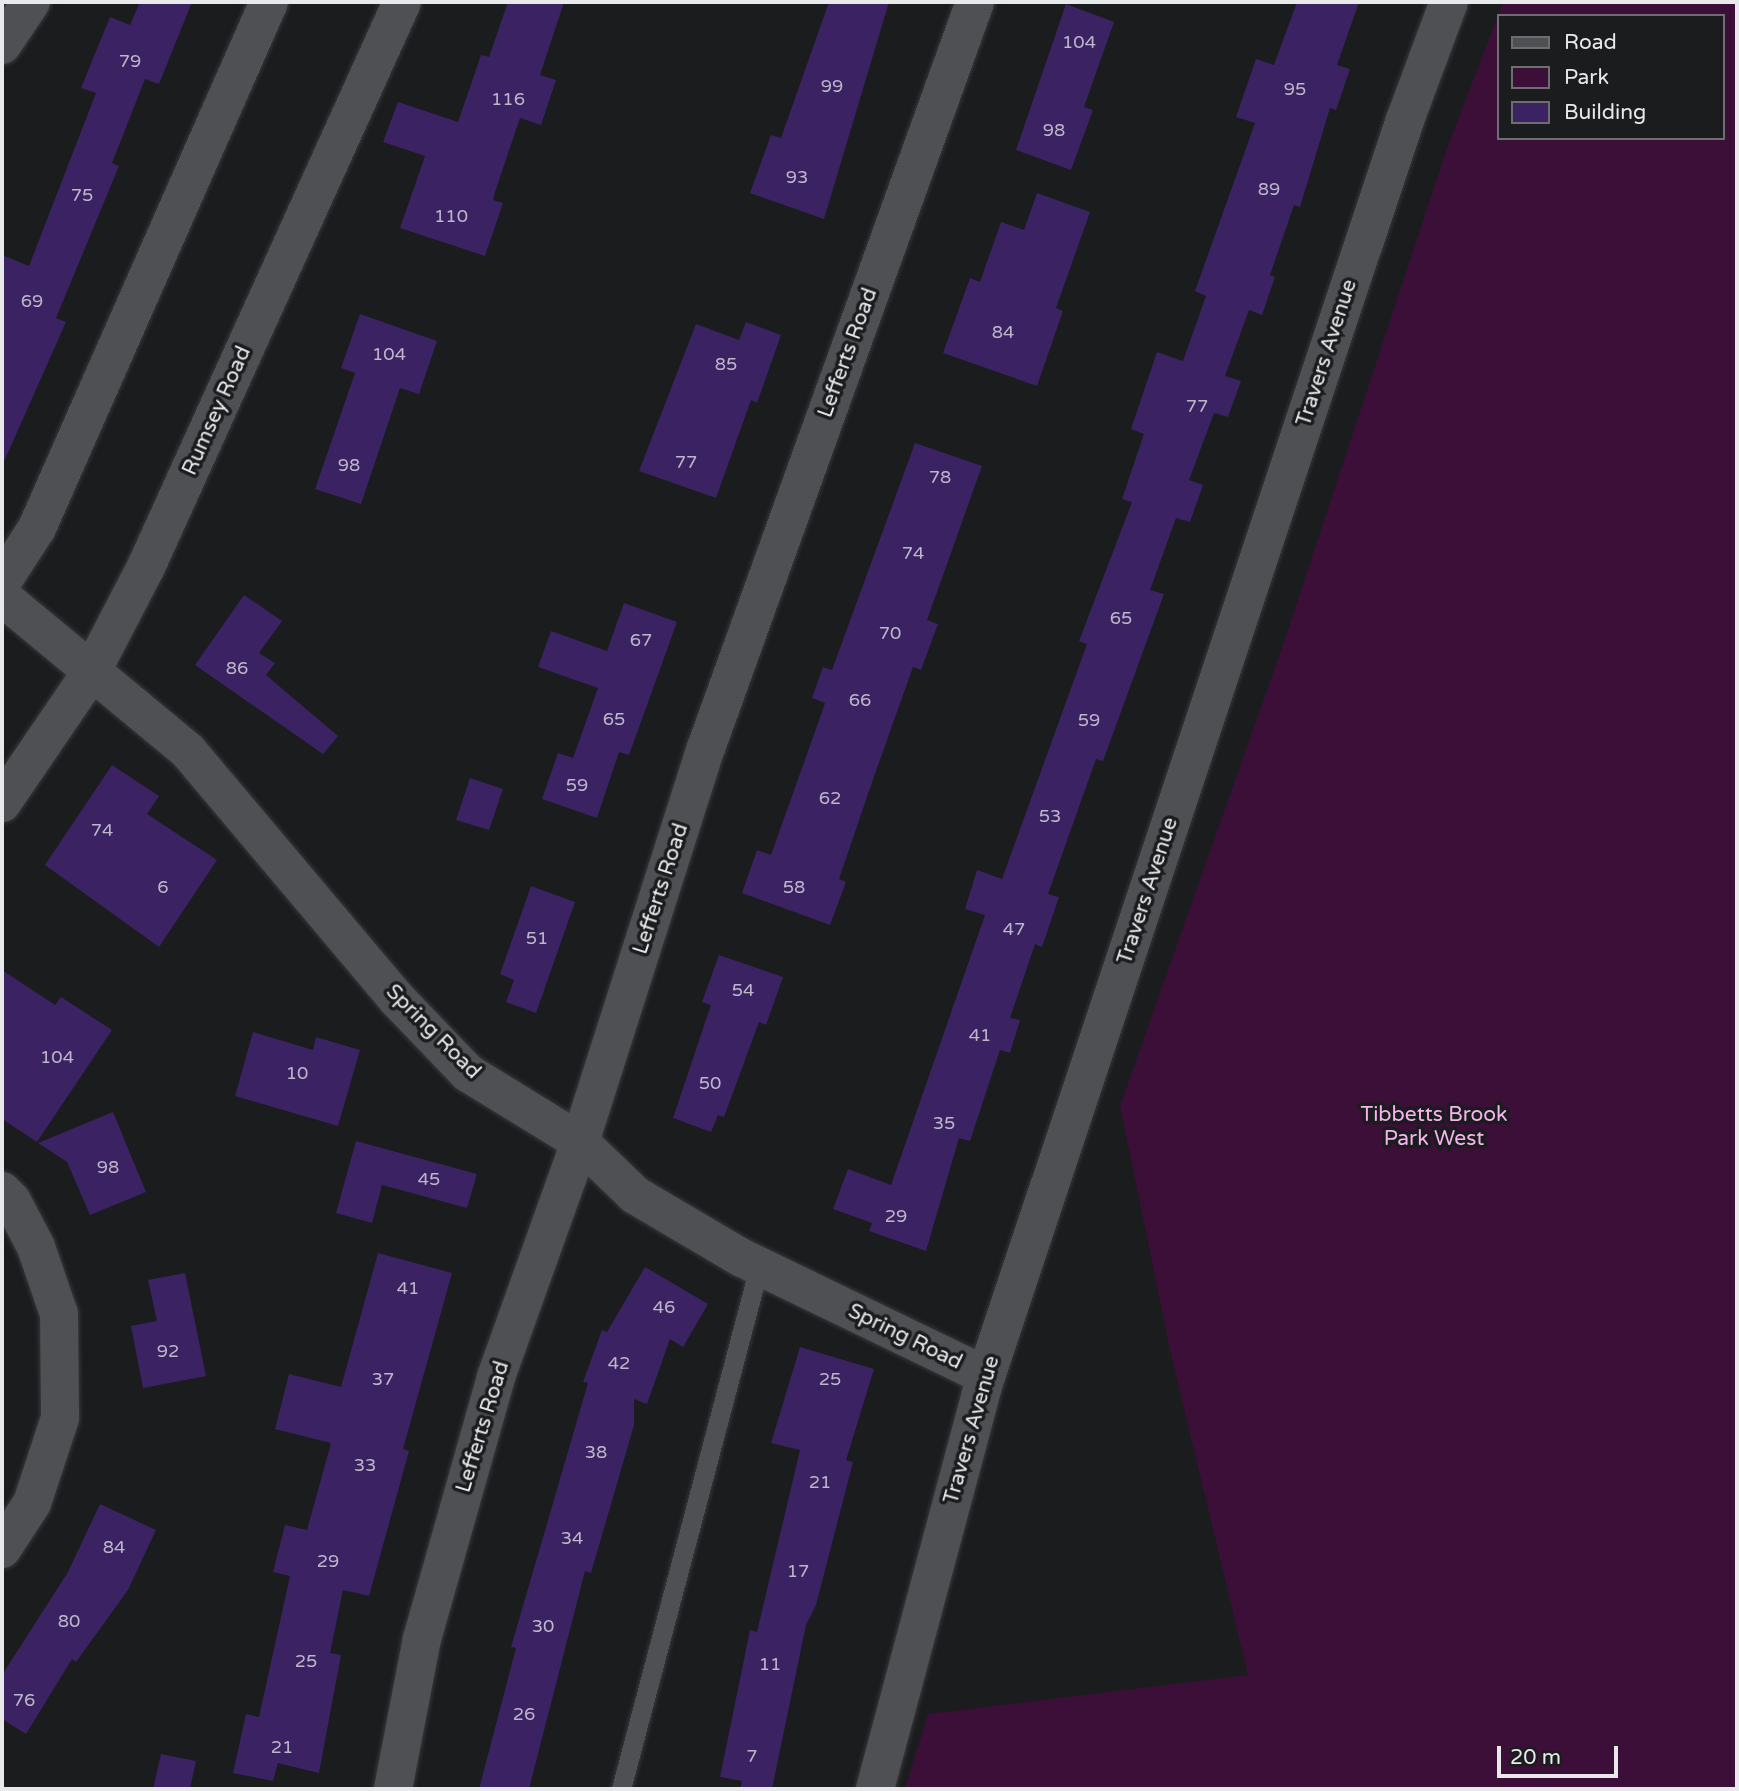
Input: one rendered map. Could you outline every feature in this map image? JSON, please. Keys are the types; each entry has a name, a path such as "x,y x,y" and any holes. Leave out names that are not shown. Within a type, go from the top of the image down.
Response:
{"street":[{"path":"2,45 31,2"},
{"path":"2,582 37,528 269,2"},
{"name":"Rumsey Road","path":"2,803 92,671 146,567 402,2"},
{"name":"Lefferts Road","path":"393,1789 422,1639 496,1377 580,1142 706,748 975,2"},
{"name":"Travers Avenue","path":"875,1789 986,1376 1405,120 1449,2"},
{"name":"Spring Road","path":"2,597 188,751 397,999 468,1073 580,1142 635,1195 759,1266 986,1376"},
{"path":"2,1191 12,1201 36,1247 59,1314 60,1418 32,1503 2,1549"}],"lane":[{"path":"621,1789 759,1266"}],"green space":[{"name":"Tibbetts Brook Park West","path":"1503,2 1737,2 1737,1789 905,1789 928,1714 1248,1675 1171,1354 1120,1106 1284,642 1445,154 1498,15 1498,140 1725,140 1725,14 1498,14"}],"building":[{"path":"140,2 192,2 159,84 145,79 112,163 119,166 56,318 66,322 2,466 2,255 29,266 96,93 81,88 110,17 130,25"},
{"path":"508,2 564,2 540,75 556,80 541,125 520,118 495,192 493,200 503,203 485,256 400,228 425,156 383,142 398,102 458,122 481,55 489,57"},
{"path":"829,2 889,2 824,219 750,193 771,135 781,138"},
{"path":"1297,2 1359,2 1337,65 1350,69 1336,110 1330,108 1300,207 1294,205 1270,275 1275,277 1262,315 1249,310 1225,376 1241,381 1228,417 1214,413 1189,480 1203,485 1190,522 1176,518 1150,590 1164,594 1103,761 1096,759 1048,894 1059,897 1042,947 1035,944 1010,1018 1020,1020 1010,1053 1000,1050 970,1141 959,1138 926,1251 869,1231 872,1223 833,1209 848,1169 891,1185 985,915 965,909 977,870 1002,879 1087,644 1079,641 1132,502 1122,499 1144,434 1131,429 1157,352 1183,361 1206,296 1195,291 1255,123 1236,117 1256,59 1274,65"},
{"path":"1066,4 1114,22 1084,107 1093,110 1071,170 1016,150"},
{"path":"1037,193 1090,212 1056,308 1063,311 1037,386 943,353 970,278 980,282 1001,222 1024,230"},
{"path":"360,314 437,341 419,394 400,388 361,504 315,489 355,373 341,368"},
{"path":"746,322 781,335 757,403 751,400 716,498 639,471 696,324 739,340"},
{"path":"915,443 982,466 927,620 938,624 921,670 913,667 839,879 846,882 830,925 742,893 757,850 771,855 825,703 812,698 823,667 832,670"},
{"path":"244,595 282,621 259,653 275,663 266,675 338,736 323,754 195,665"},
{"path":"624,603 677,622 629,755 619,752 597,818 542,799 558,753 573,758 598,688 538,667 551,631 607,651"},
{"path":"112,765 159,796 147,814 217,860 159,947 45,865"},
{"path":"470,778 503,789 489,830 456,820"},
{"path":"531,886 575,902 536,1013 506,1002 514,980 500,974"},
{"path":"719,955 783,977 766,1025 759,1022 724,1117 718,1115 711,1132 673,1118 711,1005 702,1002"},
{"path":"2,970 55,1005 61,997 112,1030 37,1142 2,1119"},
{"path":"253,1032 313,1050 316,1037 360,1050 338,1126 235,1096"},
{"path":"113,1112 146,1192 90,1215 67,1162 38,1143"},
{"path":"356,1141 477,1174 467,1208 382,1185 372,1223 336,1213"},
{"path":"378,1253 452,1273 403,1449 409,1451 369,1596 343,1590 330,1653 341,1655 319,1773 278,1763 273,1781 233,1773 246,1714 259,1717 290,1576 273,1572 285,1525 307,1530 331,1443 275,1429 289,1374 341,1387"},
{"path":"645,1267 708,1304 683,1347 670,1339 647,1404 634,1399 634,1425 591,1573 585,1571 529,1789 479,1789 516,1648 511,1647 588,1383 583,1382 602,1330 607,1332"},
{"path":"185,1273 206,1376 143,1388 131,1326 157,1321 148,1280"},
{"path":"800,1347 874,1369 846,1460 853,1462 816,1605 806,1625 772,1789 740,1789 742,1781 720,1777 750,1630 757,1632 800,1450 771,1443"},
{"path":"100,1504 156,1530 128,1590 76,1662 72,1659 26,1734 2,1719 2,1675 68,1572"},
{"path":"161,1754 196,1761 190,1789 153,1789"}]}
